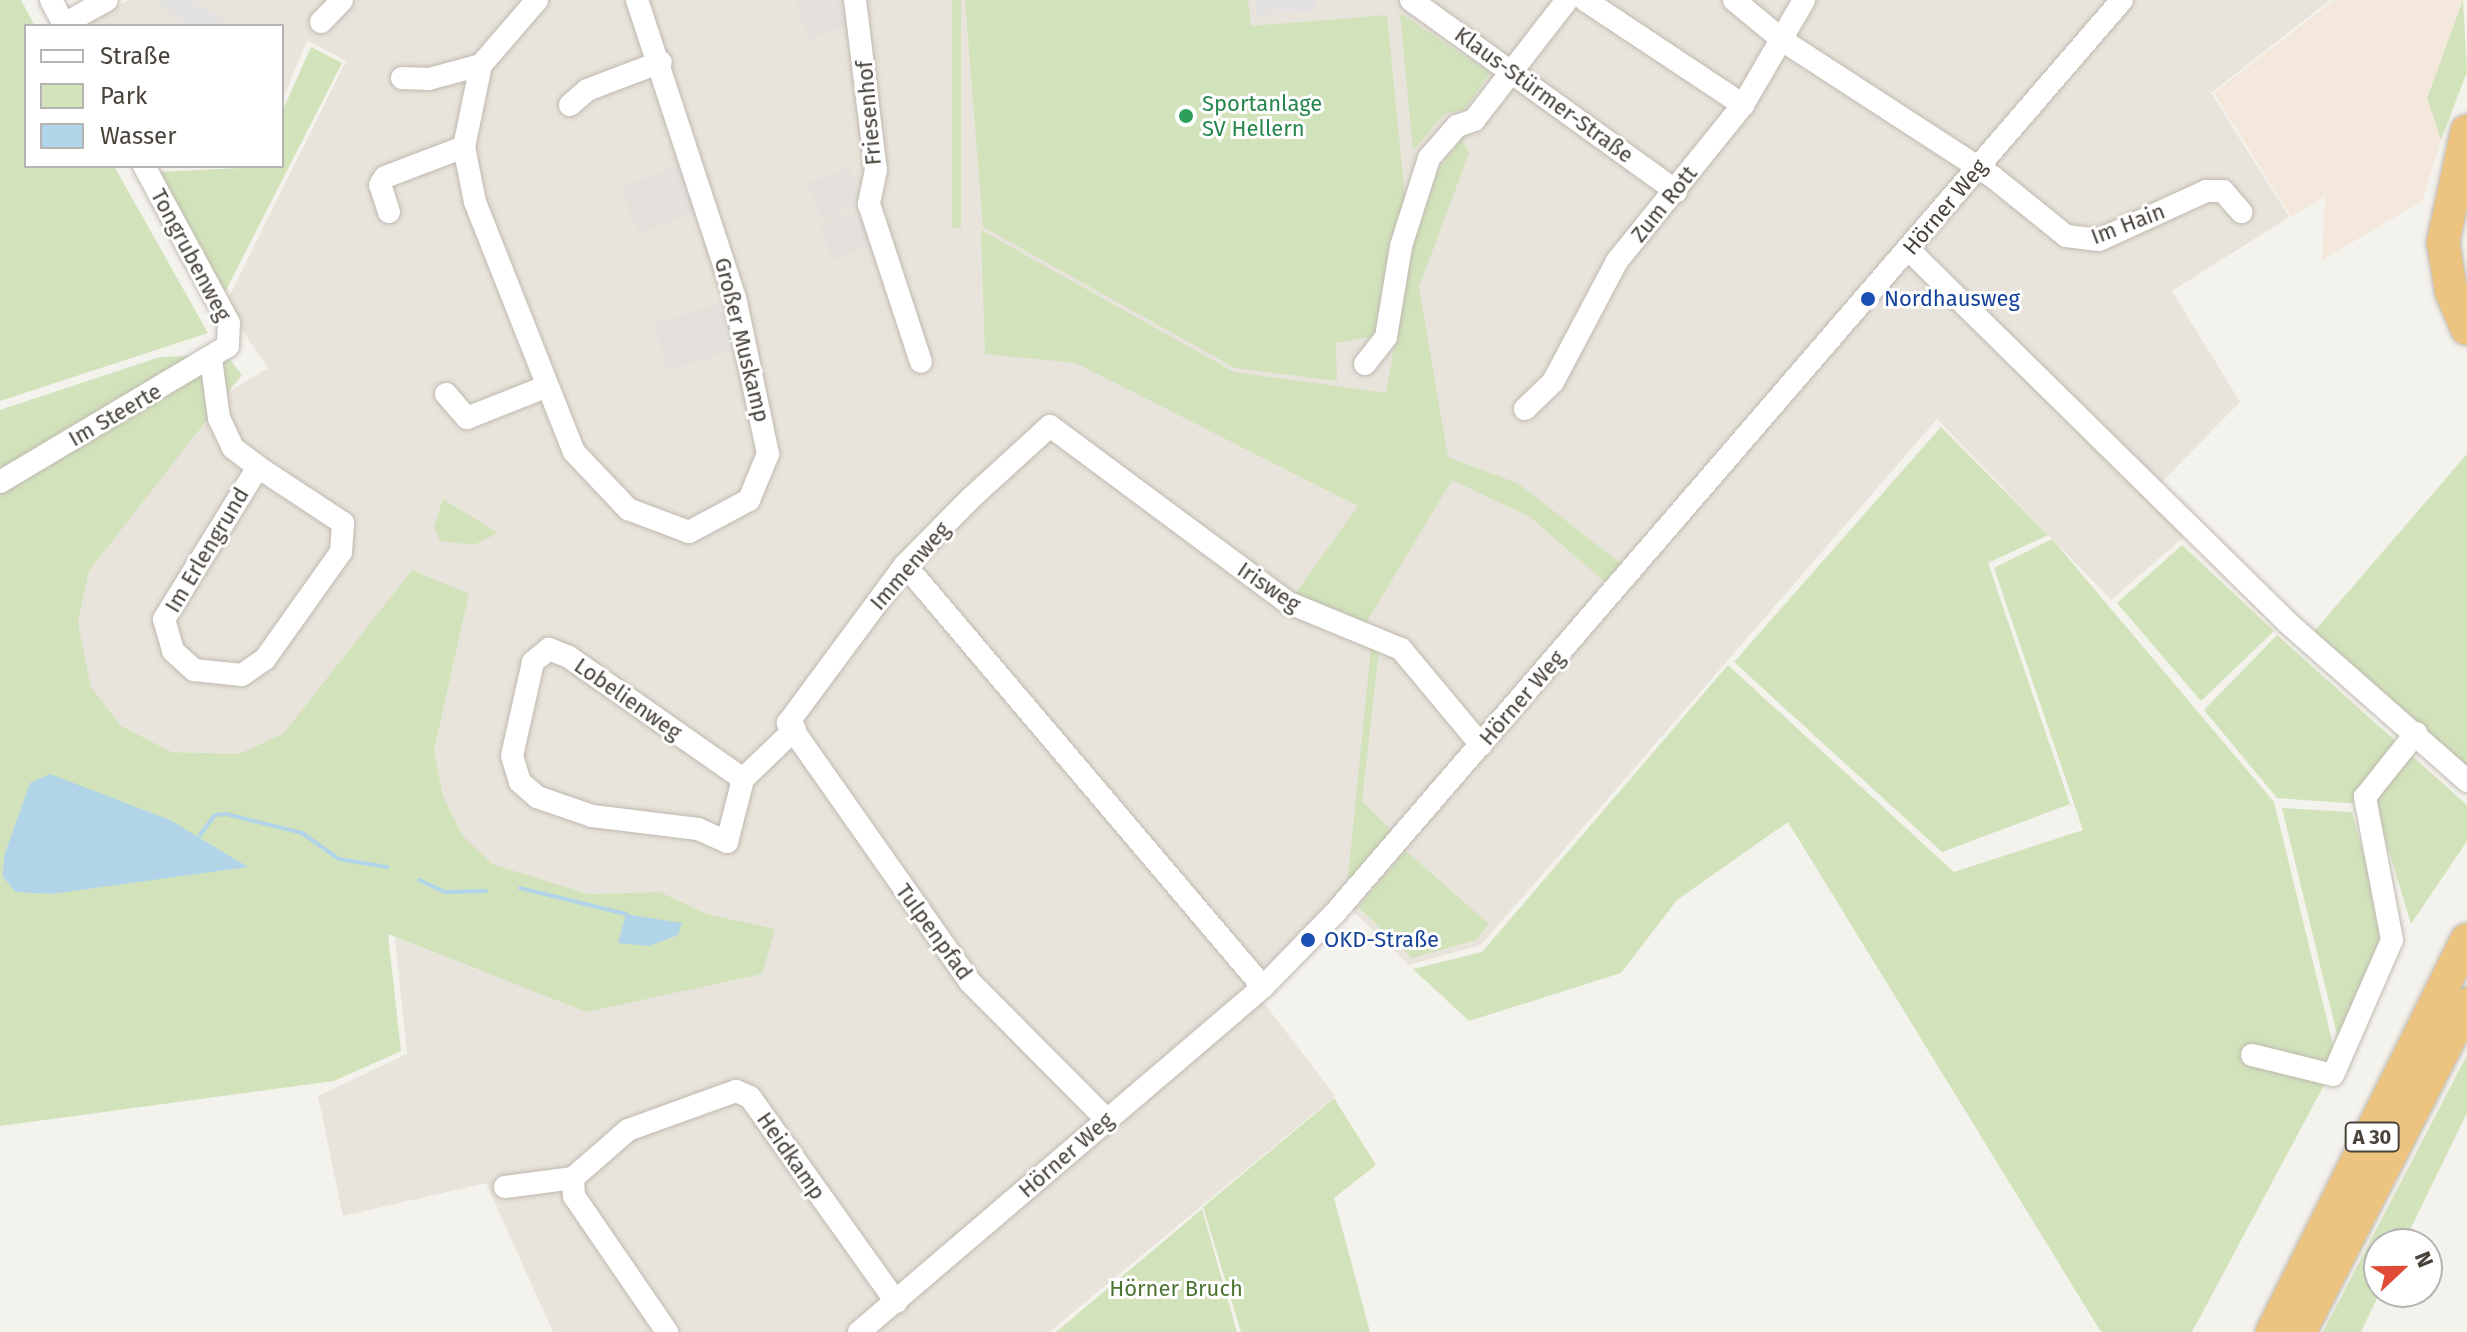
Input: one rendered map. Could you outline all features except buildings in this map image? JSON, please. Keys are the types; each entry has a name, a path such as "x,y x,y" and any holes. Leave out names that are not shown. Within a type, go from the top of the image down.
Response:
{"highway":[{"path":"2467,131 2443,242 2451,291 2467,329"},
{"name":"A 30","path":"2272,1332 2467,940"},
{"name":"A 30","path":"2300,1332 2467,1004"}],"street":[{"path":"51,0 64,24"},
{"path":"67,24 107,0"},
{"path":"321,22 342,0"},
{"name":"Großer Muskamp","path":"537,0 481,65 464,147 475,202 545,387 586,469 652,522 689,532 734,514 762,482 768,454 761,400 661,62 637,0"},
{"name":"Friesenhof","path":"855,0 876,170 869,204 921,362"},
{"name":"Klaus-Stürmer-Straße","path":"1411,0 1511,68 1676,191"},
{"path":"1365,364 1386,337 1401,246 1429,158 1457,126 1474,120 1511,68 1567,0"},
{"path":"1585,0 1743,105"},
{"path":"1734,0 1785,42 1976,169"},
{"name":"Zum Rott","path":"1525,409 1553,382 1617,261 1743,105 1785,42 1804,0"},
{"name":"Hörner Weg","path":"859,1332 1263,987 1481,745 2122,0"},
{"path":"570,105 587,90 661,62"},
{"path":"402,78 429,79 481,65"},
{"path":"389,212 380,185 385,177 464,147"},
{"name":"Tongrubenweg","path":"145,168 229,323 219,352"},
{"name":"Im Hain","path":"1976,169 2082,241 2206,191 2223,191 2241,212"},
{"path":"1909,250 2288,623 2467,781"},
{"name":"Im Erlengrund","path":"219,352 219,418 233,448 343,523 341,552 265,659 242,675 194,670 173,651 164,619 258,467"},
{"name":"Im Steerte","path":"0,482 219,352"},
{"path":"446,394 467,418 545,387"},
{"name":"Irisweg","path":"1050,426 1287,602 1401,649 1481,745"},
{"name":"Immenweg","path":"792,726 905,565 1050,426"},
{"path":"905,565 1263,987"},
{"name":"Lobelienweg","path":"549,649 569,657 743,779 727,842 698,829 592,816 537,797 520,782 512,756 533,662 549,649"},
{"path":"743,779 792,726"},
{"name":"Tulpenpfad","path":"792,726 970,982 1107,1120"},
{"path":"2252,1055 2333,1075 2392,940 2365,797 2416,733"},
{"name":"Heidkamp","path":"573,1178 628,1130 736,1091 750,1097 896,1302"},
{"path":"505,1187 573,1178 574,1196 667,1332"}],"shaded area":[{"path":"128,0 2330,0 2211,93 2289,217 2172,291 2240,402 2148,496 2186,535 2111,600 1937,419 1481,945 1409,965 1338,897 1251,986 1335,1096 1049,1332 553,1332 486,1183 343,1216 318,1096 407,1054 395,937 586,1012 775,929 707,914 660,892 589,894 492,864 463,836 443,796 434,752 469,594 318,698 284,733 239,754 172,752 121,726 91,687 78,623 89,571 225,394 268,368 225,305 346,61 307,40 284,96 284,24 86,24"},
{"path":"154,0 193,0 231,24 183,24"},
{"path":"795,0 844,0 850,24 808,41"},
{"path":"1256,0 1316,0 1317,11 1256,16"},
{"path":"2334,0 2463,0 2427,97 2441,140 2422,201 2322,260 2325,196 2291,217 2214,93"},
{"path":"680,165 697,212 638,234 621,187"},
{"path":"850,167 864,203 821,220 807,183"},
{"path":"866,207 879,243 832,260 819,224"},
{"path":"725,302 739,349 668,371 653,324"}],"green space":[{"path":"0,0 21,0 34,24 24,24 24,168 115,168 208,333 0,401"},
{"path":"952,0 961,0 961,228 952,228"},
{"name":"Sportanlage SV Hellern","path":"965,0 1248,0 1251,26 1387,15 1406,207 1380,335 1336,343 1337,381 1235,368 983,227"},
{"path":"2463,0 2467,72 2441,140 2427,98"},
{"path":"1400,13 1490,73 1465,109 1444,114 1413,151"},
{"path":"311,47 342,63 222,298 156,172 284,168 284,108"},
{"path":"1462,139 1469,153 1419,287 1448,457 1519,484 1624,566 1607,584 1530,517 1452,480 1366,623 1292,598 1358,506 1076,363 985,354 981,230 1234,372 1386,393 1411,253 1439,168"},
{"path":"226,355 242,375 89,571 78,623 91,687 121,726 172,752 239,754 284,733 412,570 469,594 434,751 443,796 463,836 492,864 589,894 660,892 707,914 775,929 762,974 586,1012 388,934 401,1051 334,1081 0,1126 0,410 160,357"},
{"path":"1941,427 2048,535 1988,563 2070,804 1942,852 1734,662"},
{"path":"2467,454 2467,772 2311,635"},
{"path":"443,499 498,533 474,545 440,541 434,528"},
{"path":"2052,539 2274,802 2337,1061 2192,1332 2101,1332 1788,822 1677,900 1621,973 1469,1021 1413,969 1482,952 1728,665 1954,872 2083,830 1994,568"},
{"path":"2182,545 2274,631 2201,701 2117,603"},
{"path":"2277,635 2467,805 2467,841 2411,924 2375,805 2277,798 2204,710"},
{"path":"1371,648 1379,650 1362,801 1393,832 1347,887"},
{"path":"2282,808 2352,812 2384,930 2339,1043"},
{"path":"1406,851 1489,924 1476,940 1412,958 1358,907"},
{"path":"2467,1055 2467,1113 2411,1228 2377,1228"},
{"path":"1334,1098 1376,1165 1334,1198 1370,1332 1241,1332 1203,1207"},
{"name":"Hörner Bruch","path":"1202,1209 1237,1332 1056,1332"},
{"path":"2363,1255 2363,1308 2372,1308 2361,1332 2323,1332"}],"water":[{"path":"50,774 170,820 248,867 51,894 16,892 3,877 4,856 30,783"},
{"path":"626,914 682,923 678,935 649,946 618,943"}],"waterway":[{"path":"200,835 215,815 226,814 302,833 339,859 387,867"},
{"path":"419,880 445,892 486,891"},
{"path":"520,888 626,914"}],"place":[{"name":"Sportanlage SV Hellern","path":"1186,116"},
{"name":"Nordhausweg","path":"1868,299"},
{"name":"OKD-Straße","path":"1308,940"}]}
